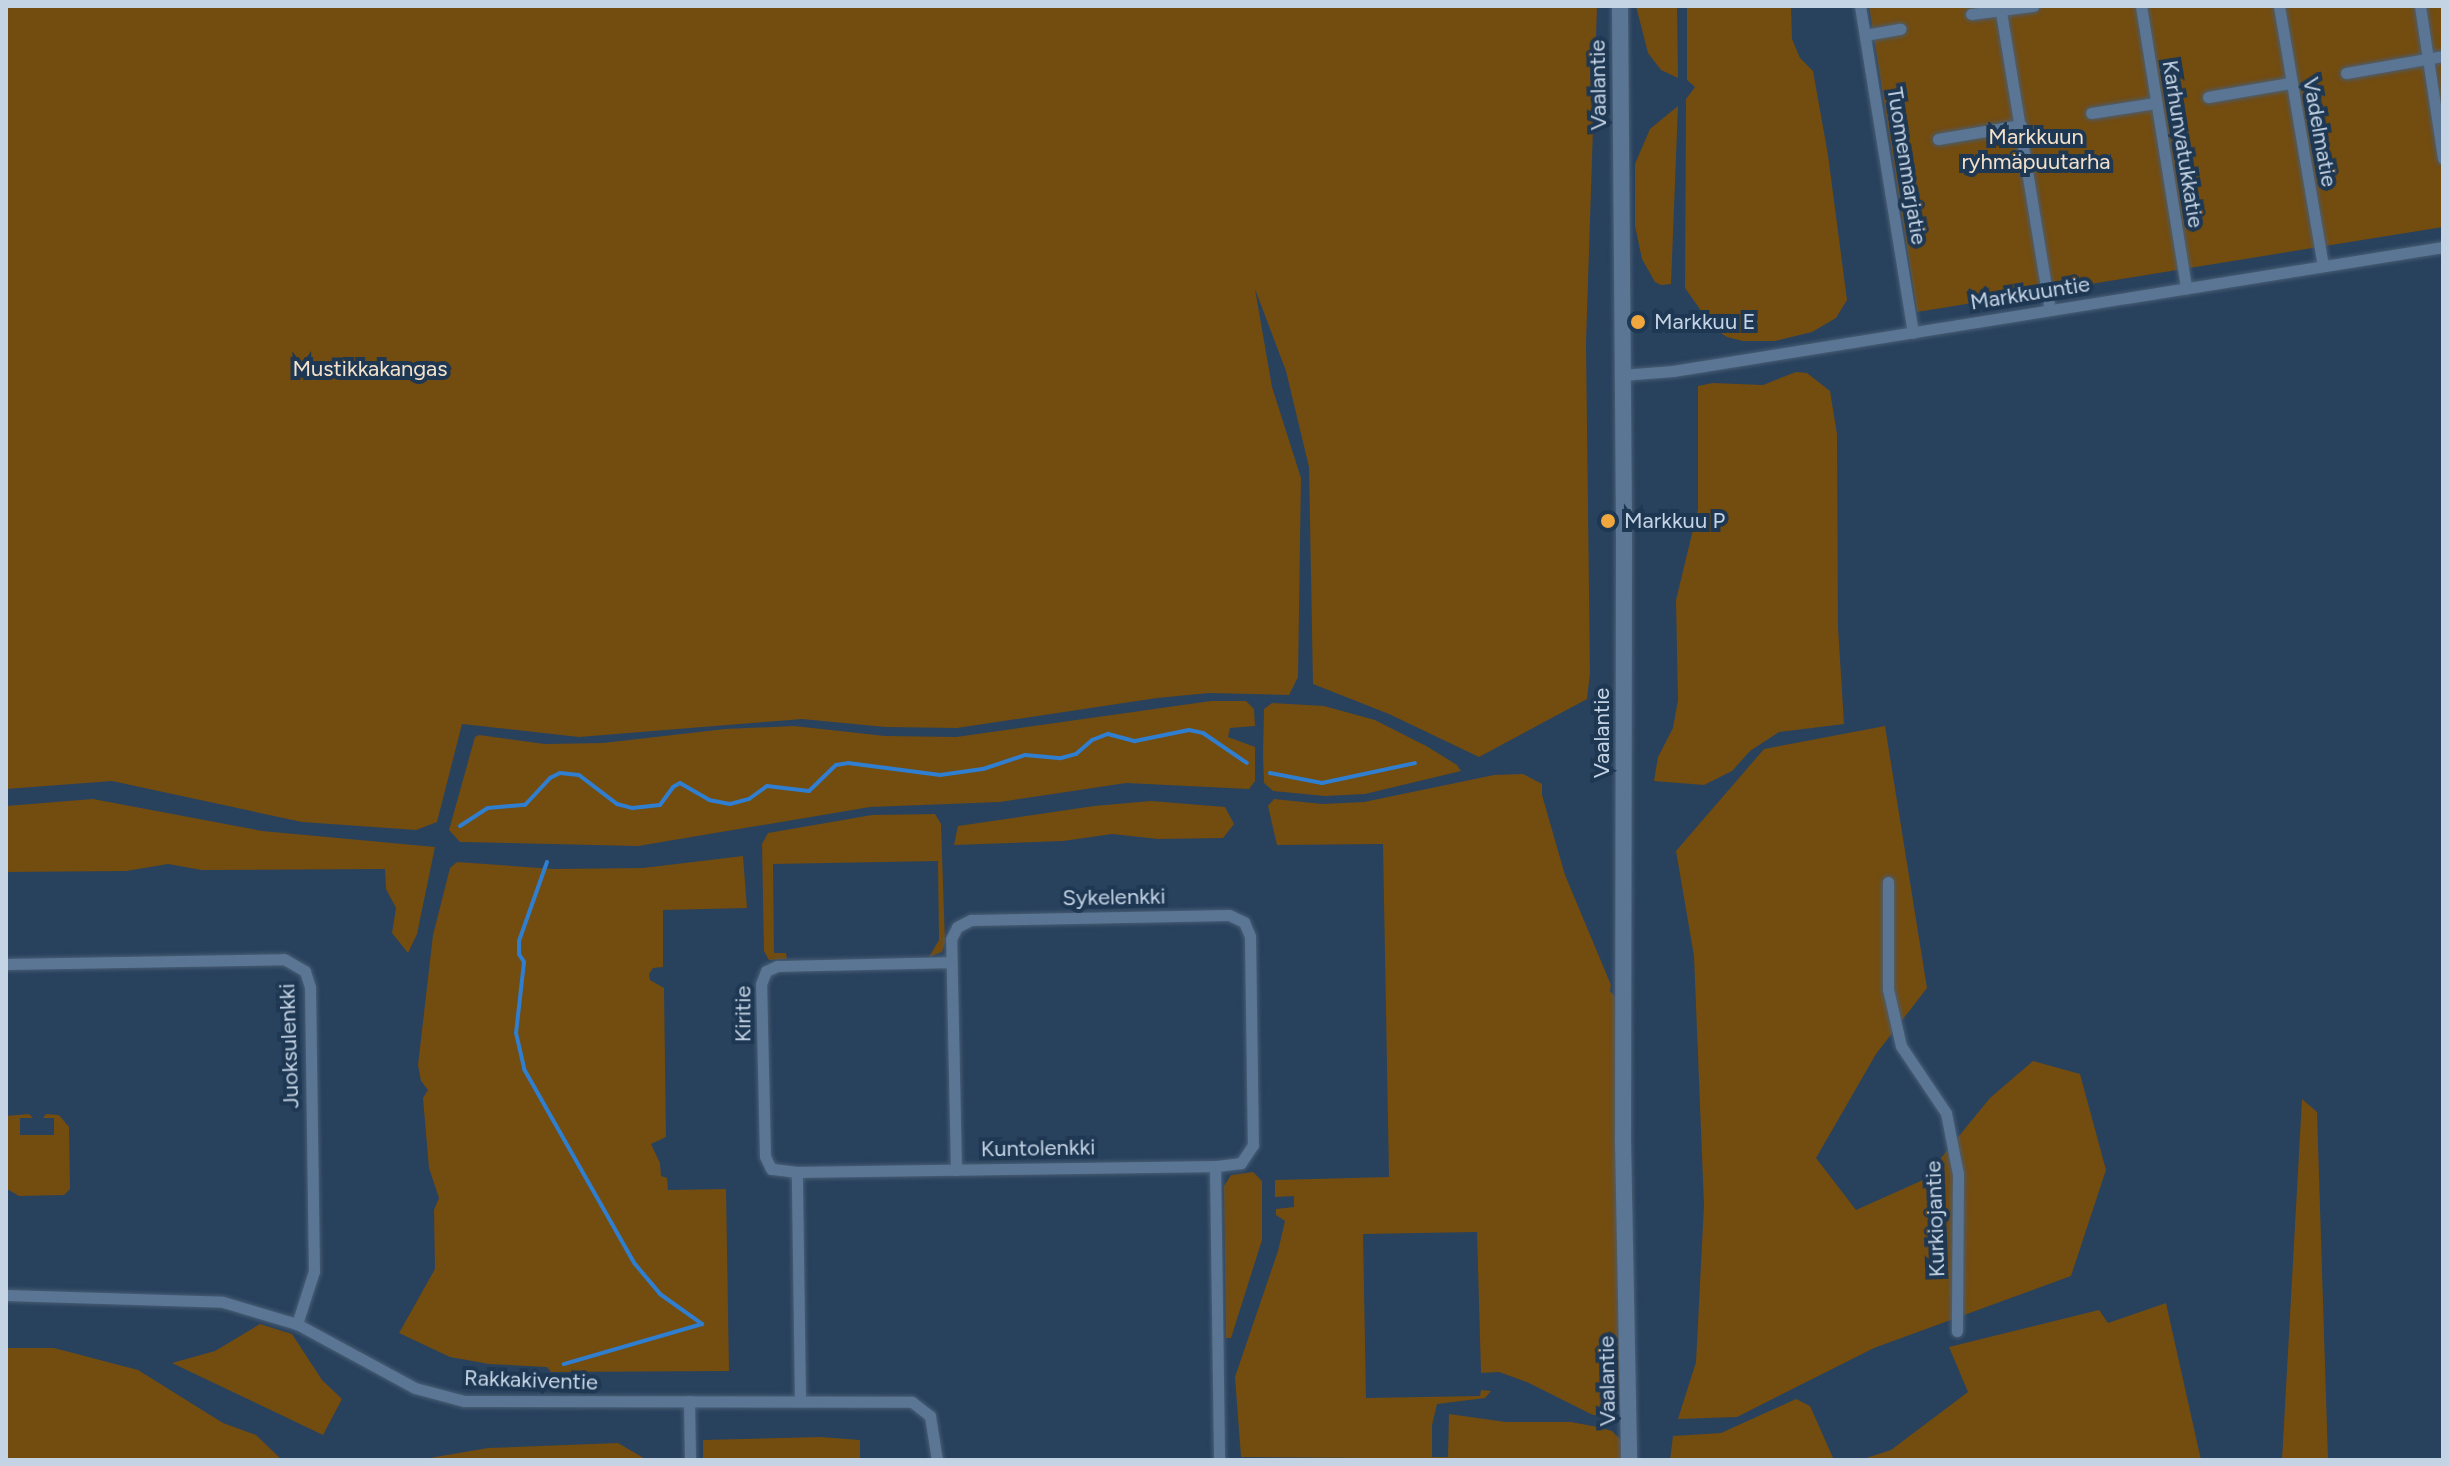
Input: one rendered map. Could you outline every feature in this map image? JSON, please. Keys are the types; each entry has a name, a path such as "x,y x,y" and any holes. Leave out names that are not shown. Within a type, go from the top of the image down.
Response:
{"street":[{"name":"Vaalantie","path":"1620,6 1623,1141 1629,1460"},
{"name":"Tuomenmarjatie","path":"1860,6 1913,333"},
{"path":"1971,14 2033,6"},
{"name":"Karhunvatukkatie","path":"2141,6 2186,288"},
{"name":"Vadelmatie","path":"2279,6 2323,265"},
{"path":"2420,6 2443,158"},
{"path":"2001,12 2050,310"},
{"path":"1865,35 1900,29"},
{"path":"2346,73 2443,56"},
{"path":"2208,97 2290,83"},
{"path":"2091,113 2155,103"},
{"path":"1938,139 2021,125"},
{"name":"Markkuuntie","path":"1622,375 1673,371 2443,247"},
{"name":"Kurkiojantie","path":"1888,882 1888,989 1901,1046 1946,1113 1958,1174 1957,1331"},
{"name":"Sykelenkki","path":"956,1170 951,962 953,932 963,922 1229,915 1244,922 1250,936 1253,1145 1241,1163 1215,1166"},
{"name":"Juoksulenkki","path":"6,964 284,959 305,971 310,983 314,1271 297,1324"},
{"name":"Kiritie","path":"797,1172 771,1169 765,1156 761,984 766,971 794,965 951,962"},
{"path":"1215,1166 1219,1460"},
{"name":"Kuntolenkki","path":"797,1172 1215,1166"},
{"path":"797,1172 800,1400"},
{"name":"Rakkakiventie","path":"6,1295 223,1302 297,1324 415,1388 464,1401 912,1402 930,1416 937,1460"},
{"path":"689,1401 690,1460"}],"green space":[{"name":"Mustikkakangas","path":"6,6 1597,6 1586,343 1590,673 1587,699 1479,757 1389,714 1313,684 1309,467 1286,371 1255,289 1272,387 1301,478 1298,677 1289,695 1209,693 1157,698 957,728 885,727 802,719 579,737 462,724 437,822 416,830 302,822 112,781 6,789"},
{"path":"1636,6 1677,6 1678,78 1661,70 1648,53"},
{"path":"1687,6 1791,6 1792,39 1800,58 1813,71 1828,155 1847,300 1836,318 1812,332 1775,341 1743,341 1727,337 1714,329 1685,288 1686,99 1695,87 1687,80"},
{"name":"Markkuun ryhmäpuutarha","path":"1869,6 2443,6 2443,227 1917,312"},
{"path":"1678,106 1671,284 1661,285 1655,282 1642,259 1635,226 1635,164 1650,129"},
{"path":"1796,372 1807,373 1830,391 1837,434 1838,627 1844,724 1779,732 1750,751 1732,771 1704,785 1654,781 1658,757 1673,728 1678,700 1676,600 1698,509 1698,386 1713,383 1763,385"},
{"path":"1211,701 1246,701 1254,709 1255,726 1230,728 1228,737 1255,747 1255,781 1249,789 1126,783 1000,802 870,807 638,846 460,842 449,830 475,737 479,735 545,744 603,743 725,729 794,726 885,736 956,737"},
{"path":"1272,703 1324,706 1375,720 1428,747 1457,765 1461,771 1365,794 1325,796 1273,791 1264,783 1263,755 1264,709"},
{"path":"1885,726 1927,988 1876,1054 1816,1158 1856,1210 1923,1180 1990,1098 2033,1061 2080,1074 2106,1170 2071,1276 1874,1348 1737,1417 1678,1419 1696,1362 1704,1205 1694,956 1676,851 1764,749"},
{"path":"1523,774 1542,784 1542,795 1565,875 1611,985 1610,991 1619,1001 1623,1403 1612,1417 1593,1415 1527,1382 1499,1372 1481,1373 1477,1232 1363,1234 1366,1398 1480,1396 1481,1390 1491,1391 1485,1398 1437,1404 1432,1425 1432,1457 1448,1457 1449,1414 1506,1422 1571,1422 1598,1427 1612,1431 1623,1442 1622,1460 1241,1457 1235,1377 1278,1251 1285,1221 1276,1215 1276,1209 1294,1207 1294,1196 1275,1197 1275,1180 1389,1177 1383,844 1277,845 1268,806 1274,799 1322,804 1364,802 1494,775"},
{"path":"93,799 262,831 435,847 417,934 408,953 392,933 396,908 386,889 385,869 202,870 168,864 126,871 6,872 6,806"},
{"path":"1151,801 1225,807 1234,824 1223,838 1158,839 1112,834 1063,841 954,845 958,826"},
{"path":"935,814 941,824 945,943 942,952 929,957 939,940 938,861 773,864 774,953 786,953 787,959 769,960 764,951 762,844 768,833 872,815"},
{"path":"743,856 747,908 663,910 663,967 653,968 649,974 650,980 664,988 666,1137 651,1144 660,1163 661,1176 667,1178 668,1190 726,1189 729,1371 551,1372 547,1367 489,1364 450,1357 399,1333 435,1269 434,1210 439,1198 429,1168 423,1098 428,1090 421,1081 418,1065 433,935 450,868 457,862 554,869 643,868"},
{"path":"2302,1099 2317,1112 2328,1460 2282,1460"},
{"path":"29,1114 33,1118 20,1118 20,1135 54,1135 54,1118 43,1118 46,1114 59,1115 69,1127 70,1189 64,1195 19,1196 7,1189 6,1116"},
{"path":"1253,1172 1262,1181 1262,1240 1231,1338 1226,1338 1224,1186 1231,1175"},
{"path":"2166,1303 2201,1460 1860,1460 1891,1450 1968,1392 1949,1347 2099,1310 2108,1323"},
{"path":"260,1324 292,1334 322,1380 342,1399 323,1435 172,1363 215,1351"},
{"path":"6,1348 54,1348 138,1370 223,1423 256,1435 282,1460 6,1460"},
{"path":"1796,1399 1810,1406 1834,1460 1670,1460 1673,1436 1721,1433"},
{"path":"821,1437 860,1440 860,1460 703,1460 703,1440"},
{"path":"618,1443 647,1460 418,1460 488,1448"}],"waterway":[{"path":"460,826 488,808 525,805 550,778 560,773 579,775 617,804 632,808 660,805 673,787 680,783 709,800 730,804 749,799 767,786 809,791 836,765 848,763 940,775 983,769 1025,755 1061,758 1076,754 1092,740 1108,734 1135,741 1189,730 1203,733 1247,763"},
{"path":"1270,773 1322,783 1415,763"},
{"path":"547,862 519,941 519,954 524,962 516,1033 524,1069 635,1264 660,1294 702,1324 564,1364"}],"place":[{"name":"Markkuu E","path":"1638,322"},
{"name":"Markkuu P","path":"1608,521"}]}
